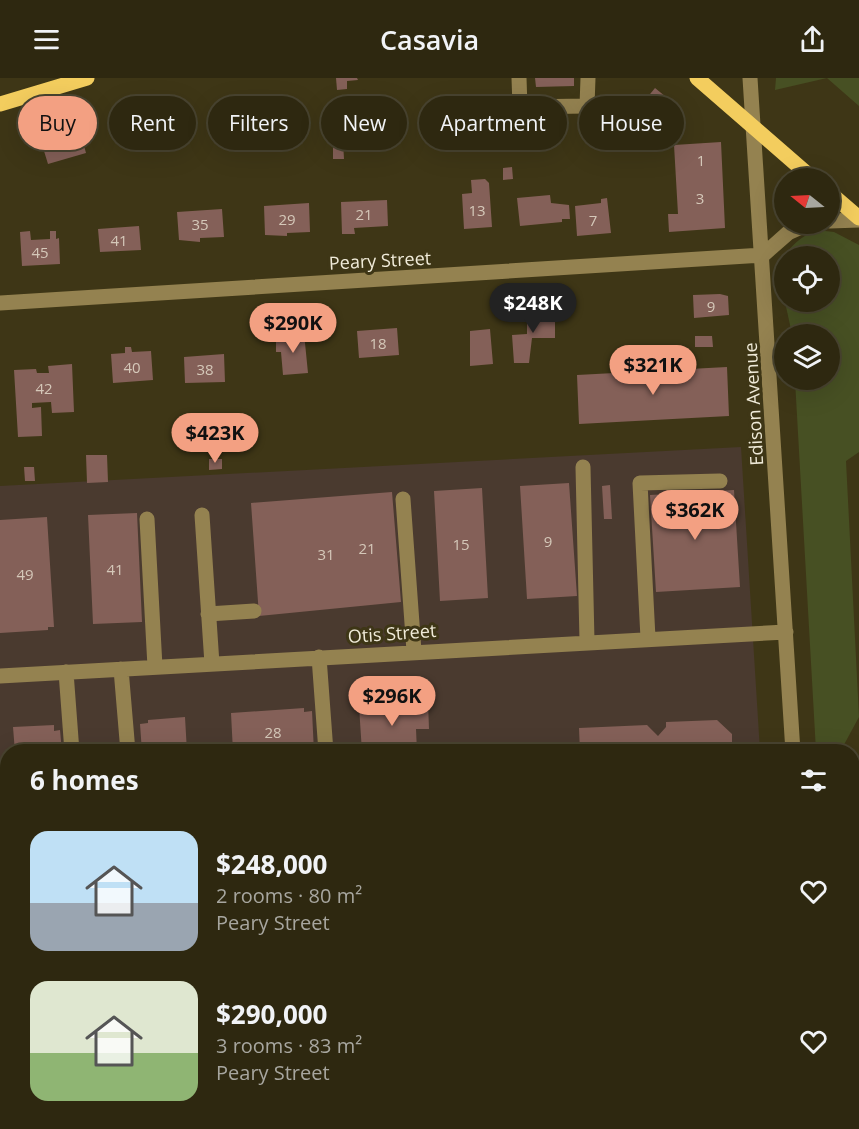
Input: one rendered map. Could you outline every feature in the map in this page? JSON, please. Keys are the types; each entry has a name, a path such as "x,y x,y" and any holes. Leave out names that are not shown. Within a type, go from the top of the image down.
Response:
{"main road":[{"path":"0,104 87,78"},
{"path":"696,78 800,168"},
{"path":"840,202 859,219"}],"street":[{"path":"519,78 520,107 587,106 588,78"},
{"name":"Edison Avenue","path":"750,78 793,744"},
{"path":"840,220 859,219"},
{"path":"763,255 787,234"},
{"name":"Peary Street","path":"0,303 638,265 763,255"},
{"path":"583,467 587,641"},
{"path":"648,638 640,483 720,481"},
{"path":"403,500 414,651"},
{"path":"202,514 212,664"},
{"path":"147,519 155,667"},
{"path":"208,614 254,611"},
{"name":"Otis Street","path":"0,676 587,641 786,632"},
{"path":"319,657 325,744"},
{"path":"121,669 127,744"},
{"path":"66,672 71,744"}],"shaded area":[{"path":"741,447 760,744 0,744 0,486"}],"green space":[{"path":"776,78 827,78 775,90"},
{"path":"827,78 859,78 859,106"},
{"path":"809,234 838,234 859,245 859,452 846,461 859,717 844,744 816,744 796,390 840,390 840,324 790,324 787,312 840,312 840,246 793,246"}],"building":[{"path":"336,78 357,78 358,80 347,81 347,89 337,90"},
{"path":"535,78 574,78 574,86 536,87"},
{"path":"655,88 665,96 648,96"},
{"path":"721,142 725,228 669,232 668,214 678,214 674,150 684,150 684,144"},
{"path":"44,150 85,150 86,153 48,164"},
{"path":"333,150 344,150 344,159 333,159"},
{"path":"512,167 513,179 503,180 503,168"},
{"path":"485,179 489,183 492,227 464,229 462,194 472,193 471,180"},
{"path":"550,195 551,203 569,205 570,219 562,219 562,222 520,226 517,198"},
{"path":"607,198 611,233 577,236 575,206 601,203 601,199"},
{"path":"387,200 388,226 354,228 355,234 342,234 341,202"},
{"path":"309,203 310,232 287,233 287,236 265,235 264,206"},
{"path":"222,209 224,237 200,238 200,242 179,240 177,212"},
{"path":"139,226 141,250 100,252 98,229"},
{"path":"30,231 31,240 50,239 50,231 56,231 56,239 59,238 60,264 22,266 20,232"},
{"path":"693,295 728,296 729,315 694,318"},
{"path":"527,311 555,311 555,338 532,338 529,363 514,363 512,335 527,334"},
{"path":"397,328 399,355 359,358 357,331"},
{"path":"490,329 493,364 470,366 470,331"},
{"path":"304,333 308,373 283,375 281,352 276,352 276,338"},
{"path":"695,336 712,336 713,347 695,347"},
{"path":"125,347 131,347 132,352 151,351 153,380 113,383 111,354 125,353"},
{"path":"224,354 225,382 185,383 184,357"},
{"path":"72,364 74,412 52,413 51,402 32,403 32,408 41,407 42,436 18,437 14,370 36,369 37,373 49,373 48,366"},
{"path":"727,367 729,416 579,424 577,375"},
{"path":"86,455 107,455 108,482 87,483"},
{"path":"209,459 222,459 222,469 209,470"},
{"path":"24,467 34,467 35,481 25,481"},
{"path":"569,483 577,596 527,599 520,486"},
{"path":"610,485 612,519 604,519 602,486"},
{"path":"482,488 488,598 440,601 434,491"},
{"path":"734,490 740,587 656,592 650,495"},
{"path":"392,492 401,602 259,616 251,503"},
{"path":"137,513 142,622 93,624 88,515"},
{"path":"47,517 54,627 48,627 48,630 0,633 0,520"},
{"path":"428,702 429,729 416,729 417,744 361,744 359,706"},
{"path":"304,708 304,712 312,711 314,744 233,744 231,713"},
{"path":"185,717 187,744 141,744 140,724 148,723 148,720"},
{"path":"717,720 732,734 732,744 580,744 579,728 647,725 658,736 666,727 666,722"},
{"path":"54,725 54,731 60,730 61,744 14,744 13,727"}]}
